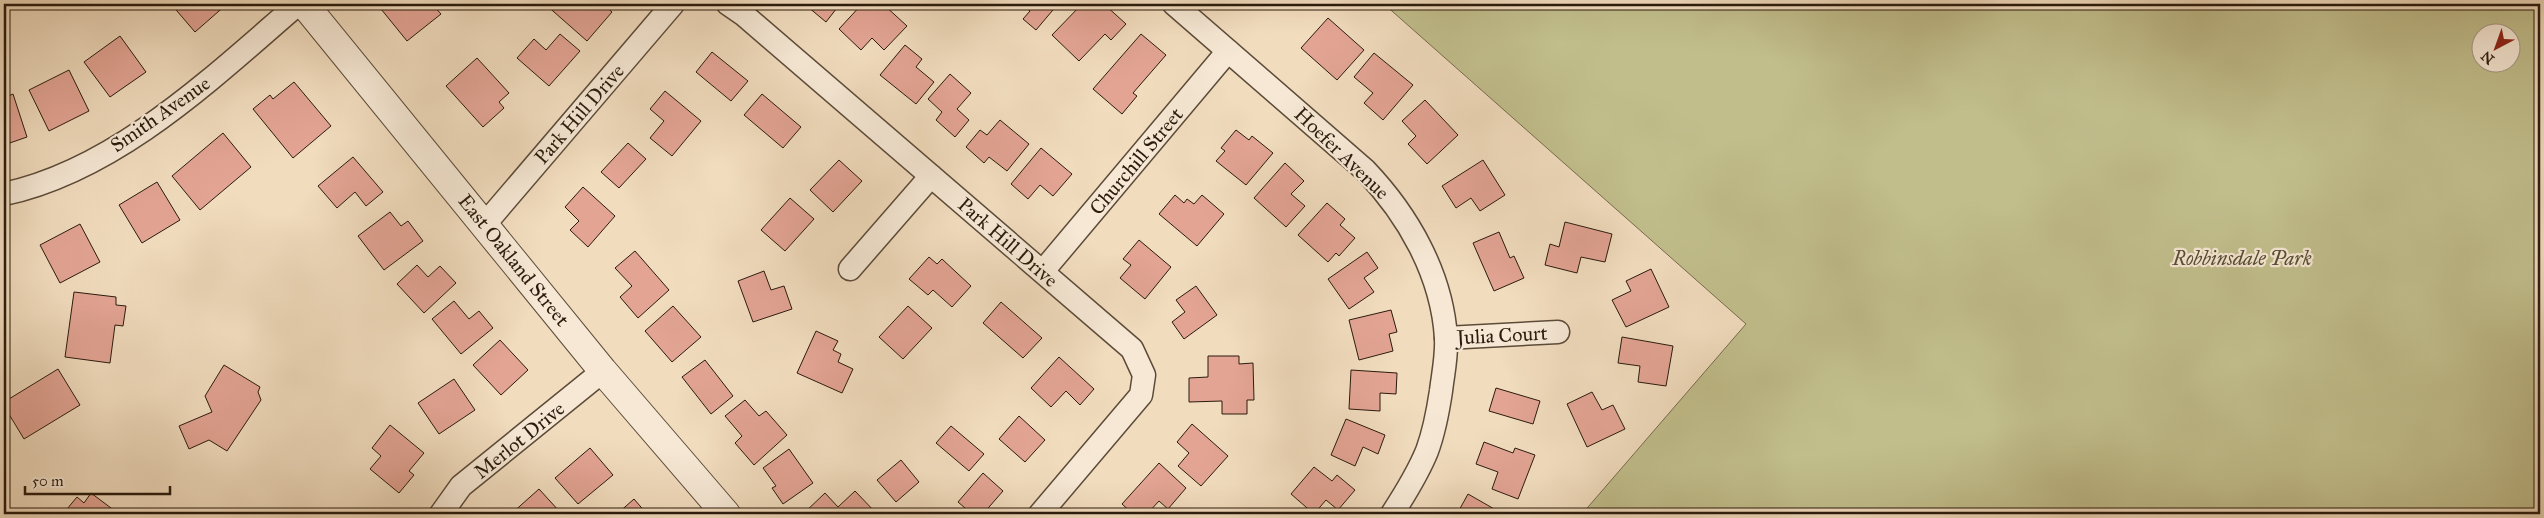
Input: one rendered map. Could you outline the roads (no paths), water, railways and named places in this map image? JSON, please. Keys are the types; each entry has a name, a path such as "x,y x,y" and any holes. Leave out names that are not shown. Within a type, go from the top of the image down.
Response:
{"street":[{"name":"Smith Avenue","path":"4,194 30,189 75,171 149,126 187,99 298,4"},
{"name":"East Oakland Street","path":"304,4 603,371 726,514"},
{"name":"Park Hill Drive","path":"485,224 674,4"},
{"name":"Park Hill Drive","path":"728,4 744,14 1132,350 1144,376 1141,396 1040,514"},
{"name":"Hoefer Avenue","path":"1174,4 1330,139 1389,195 1412,231 1428,263 1439,298 1446,338 1444,373 1437,414 1427,450 1410,486 1392,514"},
{"name":"Churchill Street","path":"1043,272 1228,51"},
{"path":"850,270 931,176"},
{"name":"Julia Court","path":"1446,338 1558,332"},
{"name":"Merlot Drive","path":"441,514 461,486 603,371"}],"park label":[{"name":"Robbinsdale Park","path":"2242,258"}]}
